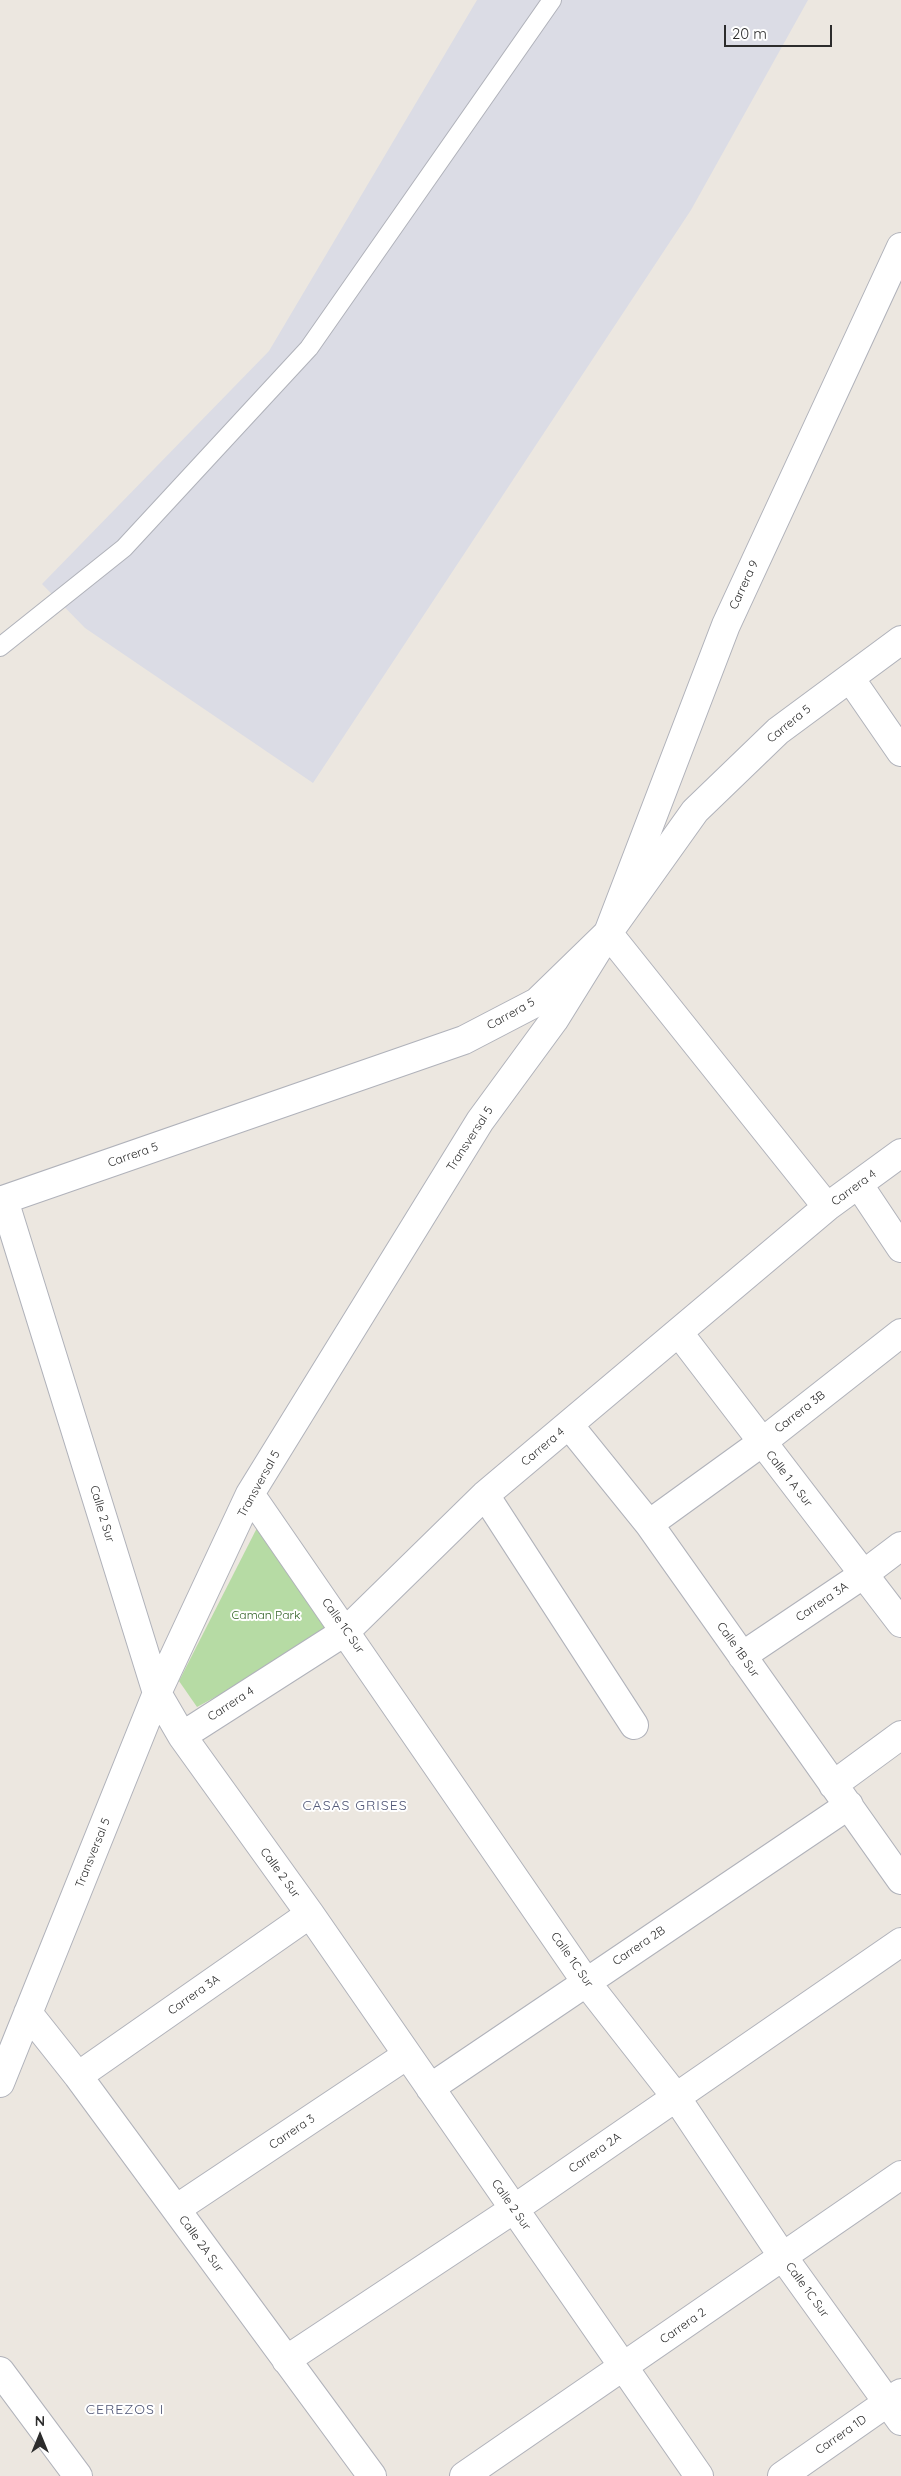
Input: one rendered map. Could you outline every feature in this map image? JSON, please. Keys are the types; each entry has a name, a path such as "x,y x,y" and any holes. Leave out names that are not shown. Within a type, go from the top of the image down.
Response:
{"street":[{"name":"Carrera 9","path":"608,933 726,625 901,247"},
{"name":"Carrera 5","path":"2,1200 464,1040 537,1002 608,933 695,811 778,731 901,640"},
{"path":"850,678 901,752"},
{"path":"608,933 827,1207"},
{"name":"Transversal 5","path":"0,2083 157,1693 250,1494 480,1121 554,1020 608,933"},
{"name":"Carrera 4","path":"182,1736 346,1631 485,1495 679,1334 827,1207 901,1153"},
{"path":"859,1185 901,1248"},
{"name":"Calle 2 Sur","path":"2,1200 157,1693 182,1736 310,1914 699,2476"},
{"name":"Carrera 3B","path":"649,1524 761,1443 901,1333"},
{"name":"Calle 1 A Sur","path":"679,1334 901,1623"},
{"name":"Calle 1B Sur","path":"569,1425 649,1524 901,1880"},
{"name":"Calle 1C Sur","path":"250,1494 586,1982 676,2097 783,2257 896,2406"},
{"path":"485,1495 634,1725"},
{"name":"Carrera 3A","path":"742,1656 864,1574 901,1546"},
{"path":"841,1795 901,1735"},
{"name":"Carrera 2B","path":"430,2088 586,1982 841,1795"},
{"name":"Carrera 3A","path":"78,2076 310,1914"},
{"name":"Carrera 2A","path":"286,2360 514,2209 901,1942"},
{"name":"Calle 2A Sur","path":"28,2013 78,2076 372,2476"},
{"name":"Carrera 3","path":"176,2209 407,2055"},
{"name":"Carrera 2","path":"464,2476 901,2175"},
{"path":"0,2370 78,2476"},
{"name":"Carrera 1D","path":"782,2476 896,2406"}],"lane":[{"path":"0,647 124,548 309,348 552,0"}],"shaded area":[{"path":"477,0 808,0 691,210 313,783 85,628 42,584 269,351"}],"green space":[{"name":"Caman Park","path":"260,1522 335,1632 197,1707 179,1681"}],"district":[{"name":"CASAS GRISES","path":"355,1806"},
{"name":"CEREZOS I","path":"125,2410"}]}
